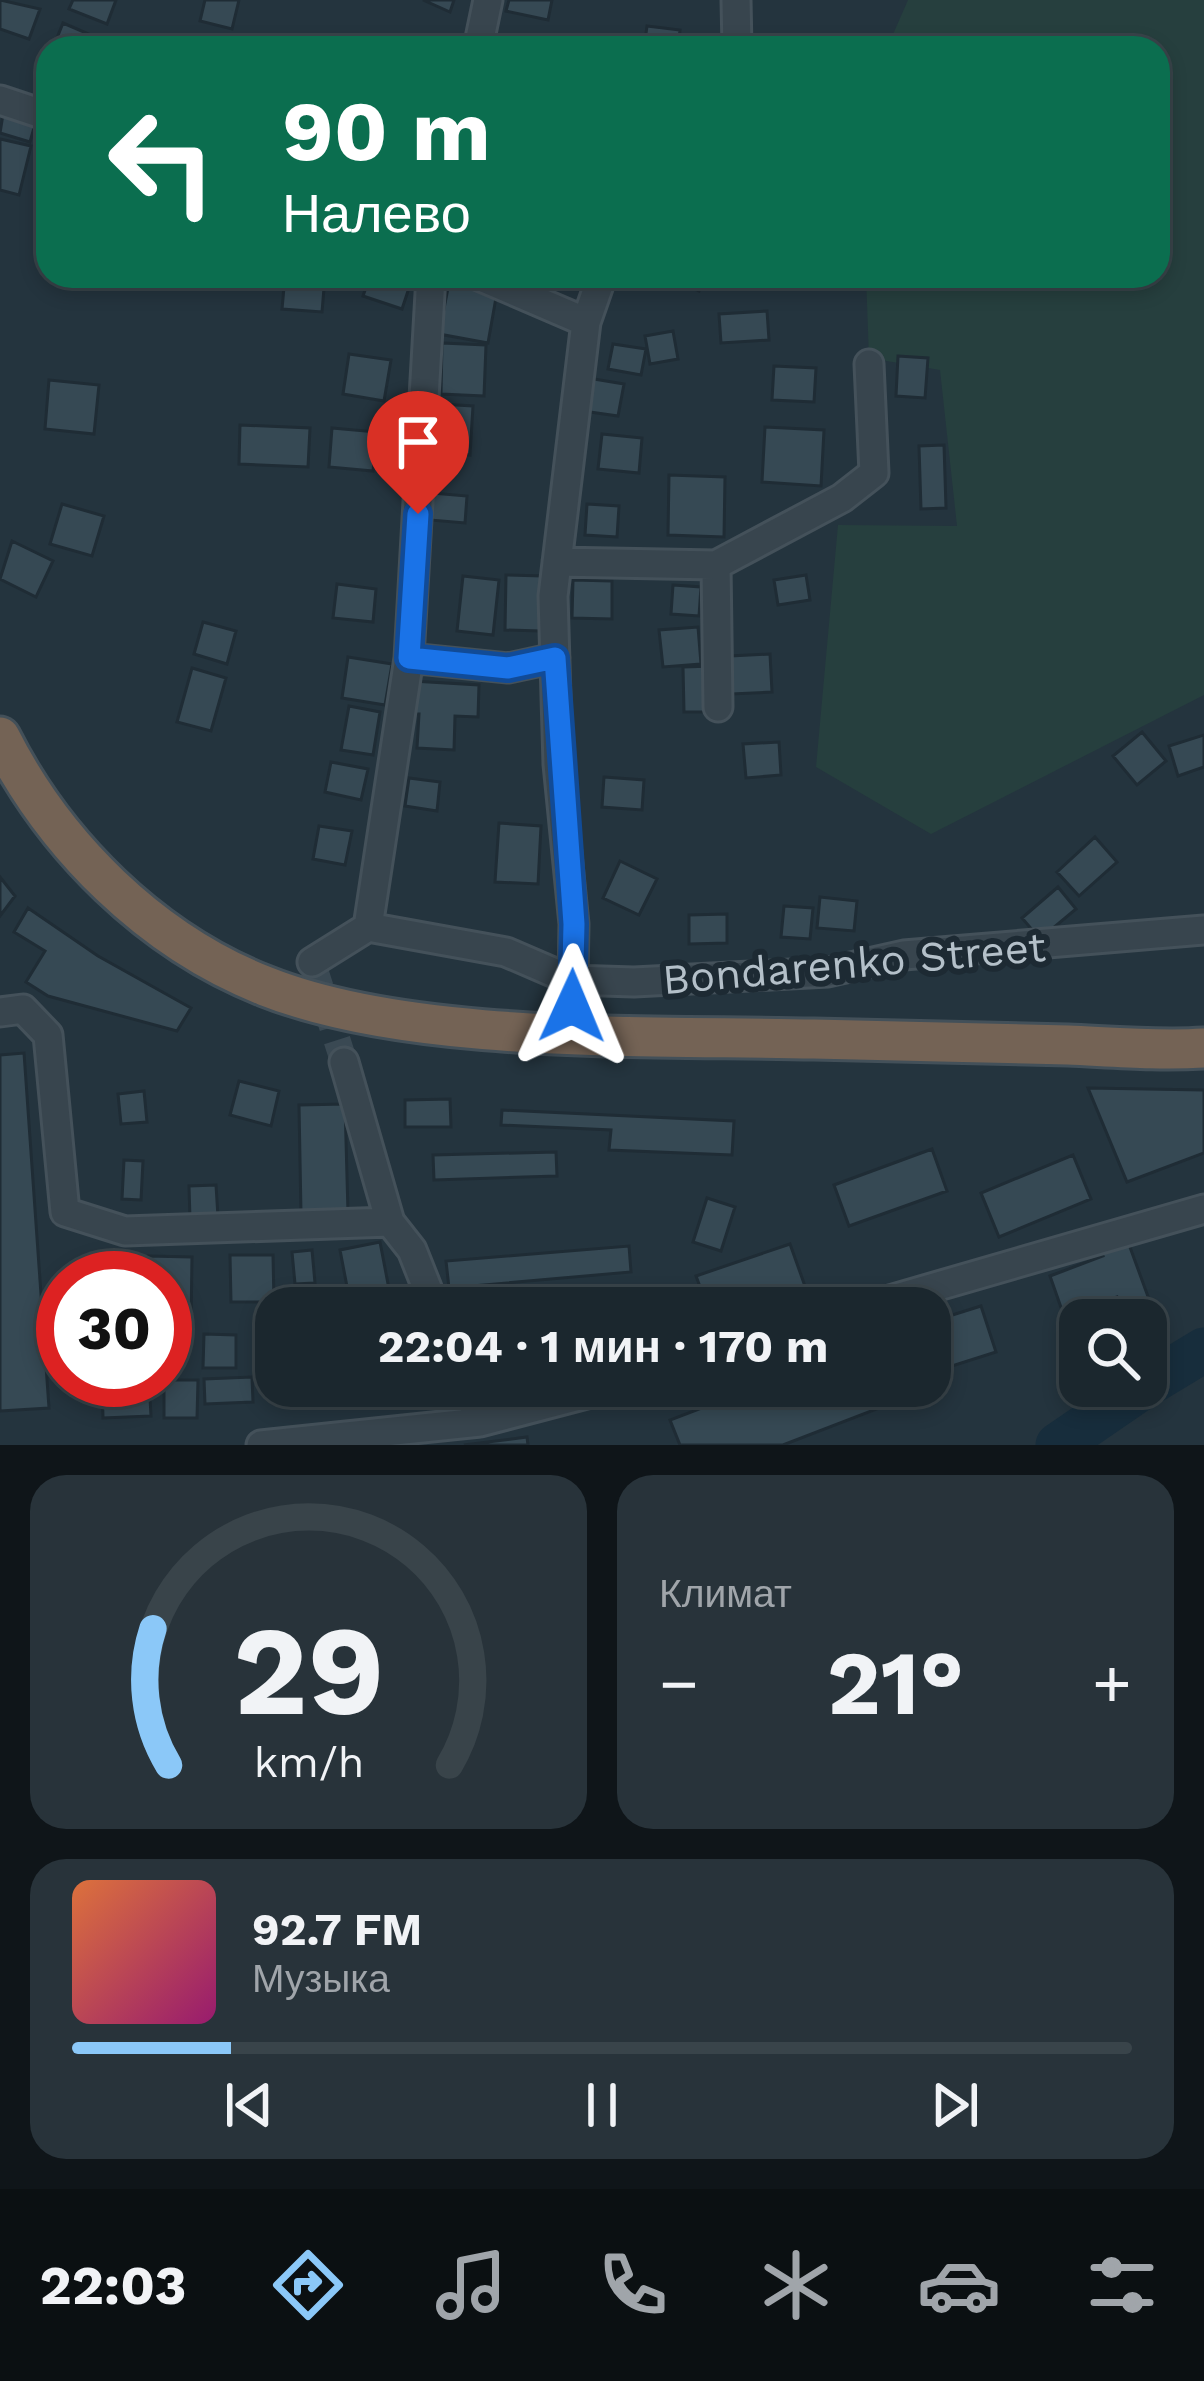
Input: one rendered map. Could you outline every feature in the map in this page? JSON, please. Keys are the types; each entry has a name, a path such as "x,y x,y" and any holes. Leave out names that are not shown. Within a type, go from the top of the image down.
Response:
{"highway":[{"path":"0,737 58,828 112,890 195,952 266,987 328,1005 423,1021 572,1033 1204,1048"}],"street":[{"path":"480,36 488,0"},
{"path":"736,0 737,36"},
{"path":"0,100 36,112"},
{"path":"312,962 368,927 409,658 430,288"},
{"path":"506,288 586,322"},
{"path":"572,1033 574,924 555,658 557,562 586,322 598,288"},
{"path":"557,562 716,565 842,498 874,473 869,364"},
{"path":"716,565 718,706"},
{"path":"409,658 508,668 555,658"},
{"name":"Bondarenko Street","path":"368,927 506,952 571,980 828,972 904,955 1204,930"},
{"path":"0,1012 23,1009 48,1035 65,1212 124,1231 390,1222"},
{"path":"344,1062 390,1222 412,1250 427,1287"},
{"path":"935,1287 1204,1209"},
{"path":"474,1407 480,1422"},
{"path":"261,1445 480,1422 537,1407"}],"green space":[{"path":"908,0 1204,0 1204,695 931,834 816,767 838,525 957,526 940,370 869,358 866,288 1170,288 1170,36 892,36"}],"building":[{"path":"0,0 40,9 29,39 0,29"},
{"path":"73,0 116,0 107,24 69,9"},
{"path":"205,0 239,0 232,29 200,21"},
{"path":"423,0 454,0 450,12"},
{"path":"509,0 552,0 548,20 506,11"},
{"path":"63,23 91,35 91,36 58,36"},
{"path":"647,26 680,30 679,36 646,36"},
{"path":"4,108 36,117 30,142 0,133"},
{"path":"0,139 31,146 19,195 0,190"},
{"path":"284,288 324,288 322,312 282,309"},
{"path":"366,288 409,288 402,309 363,296"},
{"path":"448,288 497,292 488,343 439,334"},
{"path":"767,311 769,340 721,343 719,314"},
{"path":"673,331 678,359 650,364 645,336"},
{"path":"442,343 486,345 484,396 441,394"},
{"path":"613,344 646,349 641,375 608,369"},
{"path":"349,354 391,360 384,401 343,394"},
{"path":"898,356 928,358 925,398 896,396"},
{"path":"774,366 816,368 814,402 772,400"},
{"path":"588,378 624,384 618,416 583,411"},
{"path":"49,380 99,385 94,434 45,429"},
{"path":"439,404 473,406 470,455 436,452"},
{"path":"240,425 310,428 308,467 239,464"},
{"path":"765,427 824,430 821,486 762,482"},
{"path":"332,428 377,432 373,471 329,467"},
{"path":"602,434 642,438 639,473 598,469"},
{"path":"944,445 946,508 921,509 919,446"},
{"path":"669,475 725,477 724,537 668,535"},
{"path":"432,493 467,496 465,523 430,520"},
{"path":"62,504 104,516 92,556 50,544"},
{"path":"587,504 619,506 617,537 585,535"},
{"path":"12,541 53,561 36,597 0,579"},
{"path":"506,575 543,576 541,631 505,630"},
{"path":"806,575 810,600 778,605 774,580"},
{"path":"463,576 499,580 493,635 457,631"},
{"path":"573,580 612,581 612,619 572,618"},
{"path":"337,584 376,589 373,622 333,618"},
{"path":"673,585 701,587 699,616 671,614"},
{"path":"203,622 236,631 227,664 194,654"},
{"path":"698,627 701,664 663,667 659,630"},
{"path":"770,654 772,692 731,694 730,656"},
{"path":"348,657 392,664 385,705 342,698"},
{"path":"713,666 714,712 684,712 683,667"},
{"path":"192,668 226,678 211,731 177,722"},
{"path":"412,681 479,685 478,717 455,716 454,750 417,748 419,714 410,714"},
{"path":"349,706 380,712 373,755 341,750"},
{"path":"1142,732 1166,761 1137,785 1113,756"},
{"path":"1204,735 1204,767 1178,776 1169,746"},
{"path":"779,742 781,775 746,778 743,744"},
{"path":"331,762 368,769 361,800 325,792"},
{"path":"604,777 644,780 642,810 602,807"},
{"path":"409,778 440,782 437,811 405,806"},
{"path":"499,823 541,826 538,884 495,882"},
{"path":"319,826 352,831 345,865 313,859"},
{"path":"1095,837 1117,862 1079,896 1057,872"},
{"path":"620,861 657,879 639,915 603,898"},
{"path":"0,877 15,896 0,916"},
{"path":"1058,887 1076,909 1040,939 1022,918"},
{"path":"820,897 857,901 854,931 817,928"},
{"path":"784,906 813,908 810,939 781,937"},
{"path":"28,908 98,956 191,1008 177,1031 48,996 26,982 45,951 14,932"},
{"path":"727,914 727,943 689,944 689,915"},
{"path":"24,1053 38,1251 36,1407 49,1408 0,1411 0,1055"},
{"path":"239,1081 279,1091 271,1126 230,1115"},
{"path":"1088,1088 1204,1090 1204,1153 1127,1182"},
{"path":"144,1091 147,1122 121,1124 118,1094"},
{"path":"450,1099 451,1127 405,1127 405,1100"},
{"path":"345,1104 348,1213 301,1214 299,1105"},
{"path":"502,1110 734,1121 732,1155 609,1150 611,1130 501,1125"},
{"path":"932,1149 947,1191 849,1226 834,1185"},
{"path":"556,1152 557,1176 434,1180 433,1155"},
{"path":"1073,1155 1091,1199 999,1237 981,1193"},
{"path":"124,1160 143,1161 141,1200 122,1199"},
{"path":"216,1185 218,1217 190,1219 189,1186"},
{"path":"707,1198 735,1207 721,1251 693,1242"},
{"path":"1127,1239 1149,1299 1059,1302 1050,1276 1103,1256 1100,1249"},
{"path":"380,1242 389,1287 347,1287 340,1250"},
{"path":"790,1244 805,1287 700,1287 696,1276"},
{"path":"629,1246 631,1272 449,1287 446,1261"},
{"path":"312,1250 315,1283 295,1284 292,1252"},
{"path":"230,1255 273,1255 274,1287 255,1287 255,1302 231,1302"},
{"path":"981,1306 996,1352 951,1366 951,1315"},
{"path":"204,1334 236,1335 236,1368 203,1368"},
{"path":"252,1377 253,1402 205,1404 204,1379"},
{"path":"192,1380 198,1380 197,1418 164,1418 164,1407 192,1407"},
{"path":"103,1407 150,1407 151,1416 103,1418"},
{"path":"704,1407 882,1407 783,1445 680,1445 670,1420"},
{"path":"527,1437 528,1445 464,1445"}],"waterway":[{"path":"1167,1372 1204,1350"},
{"path":"1058,1445 1113,1407"}],"tunnel":[{"path":"312,962 344,1062"}],"route":[{"path":"418,514 409,658 508,668 555,658 558,764 574,924 572,1006"}]}
